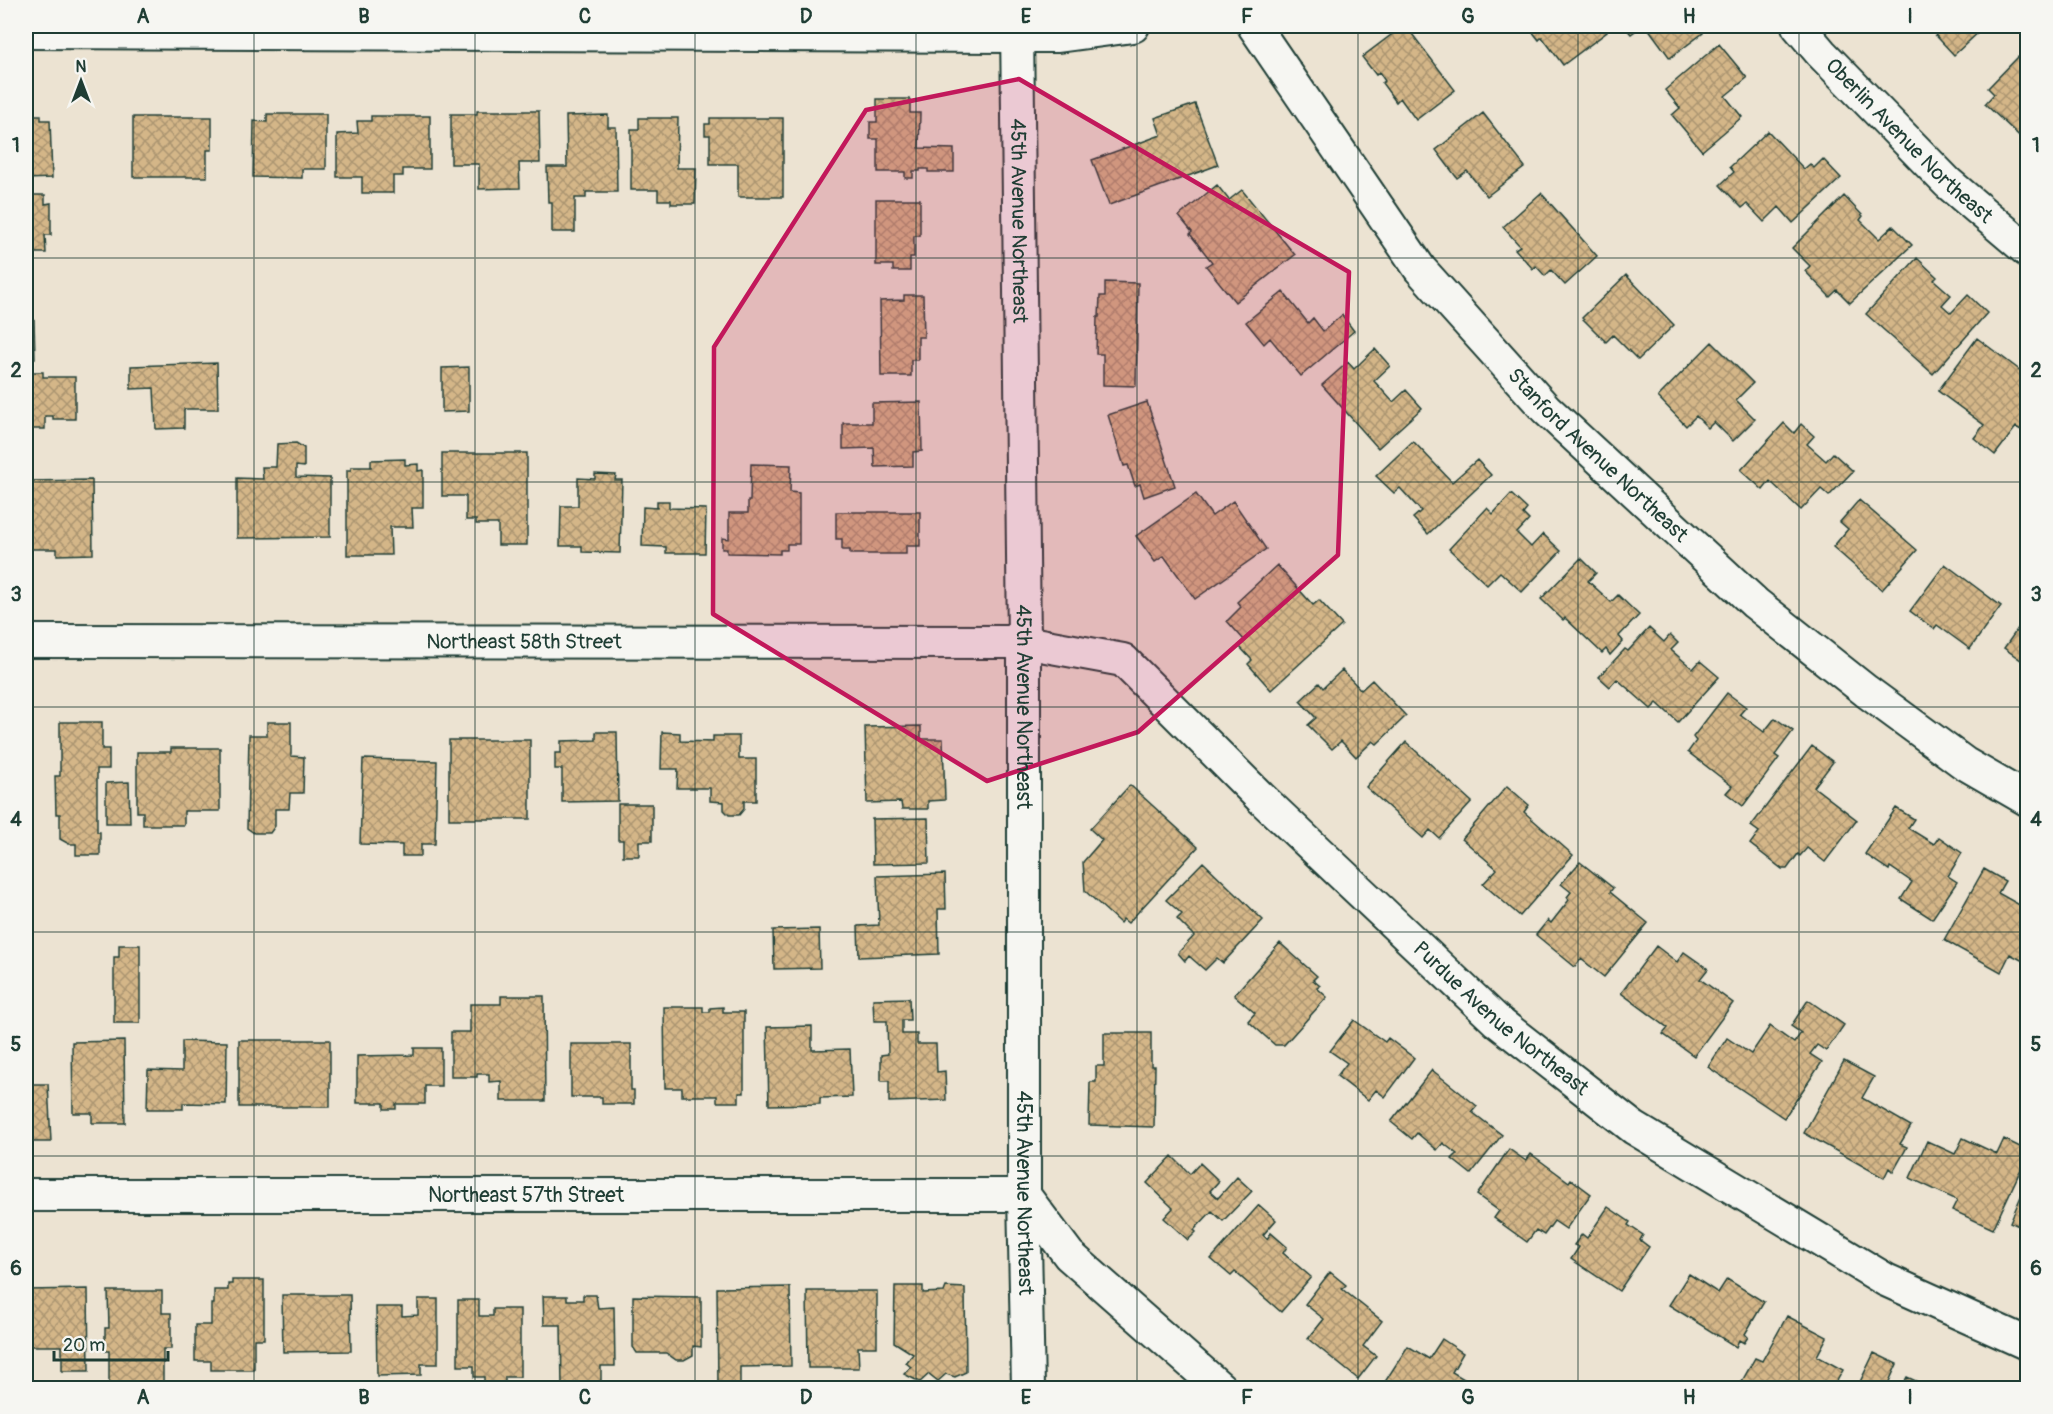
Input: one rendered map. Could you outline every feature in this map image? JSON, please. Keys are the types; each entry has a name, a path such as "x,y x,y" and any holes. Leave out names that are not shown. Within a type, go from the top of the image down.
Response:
{"street":[{"path":"26,32 1016,31 1058,36 1133,26"},
{"name":"Stanford Avenue Northeast","path":"1254,26 1420,269 1546,409 1755,603 1866,692 1964,764 2028,800"},
{"name":"Oberlin Avenue Northeast","path":"1798,26 1821,53 1948,183 2028,251"},
{"name":"45th Avenue Northeast","path":"1016,31 1024,642 1024,1195 1028,1389"},
{"name":"Northeast 58th Street","path":"26,641 1024,642"},
{"name":"Purdue Avenue Northeast","path":"1024,642 1123,660 1268,805 1497,1021 1634,1128 1886,1280 2028,1344"},
{"name":"Northeast 57th Street","path":"26,1195 1024,1195"},
{"path":"1024,1195 1069,1255 1220,1389"}],"highlighted area":[{"path":"1019,79 1349,272 1338,555 1138,732 987,781 713,614 714,347 866,110"}],"building":[{"path":"1406,26 1455,90 1416,120 1400,98 1396,102 1382,83 1385,81 1379,72 1376,75 1362,57"},
{"path":"1528,26 1602,26 1607,32 1563,65 1542,37 1539,40"},
{"path":"1624,26 1642,26 1631,34"},
{"path":"1652,26 1698,26 1703,33 1670,58 1648,28"},
{"path":"1927,26 1978,26 1982,29 1954,55"},
{"path":"2015,26 2028,26 2028,38"},
{"path":"1719,44 1747,78 1725,96 1742,117 1702,151 1672,115 1680,108 1665,90"},
{"path":"2018,57 2028,66 2028,144 1985,104 1994,94 1988,88"},
{"path":"26,97 29,97 30,115 41,115 41,120 50,120 52,178 26,179"},
{"path":"877,99 910,99 910,113 920,113 919,148 954,149 954,172 928,172 928,169 920,169 920,171 913,171 913,178 905,178 905,172 878,172 878,139 870,139 870,122 877,122"},
{"path":"1195,104 1218,165 1109,205 1092,160 1161,135 1155,118"},
{"path":"477,111 539,111 540,163 519,163 520,188 479,189 479,164 451,164 451,114 477,114"},
{"path":"1483,113 1525,167 1487,196 1467,171 1457,178 1436,150"},
{"path":"267,114 326,114 326,169 302,169 302,178 253,177 254,121 267,122"},
{"path":"608,115 608,127 616,127 617,192 586,192 586,198 575,198 575,232 552,232 552,202 548,202 547,167 567,167 566,116"},
{"path":"371,116 430,116 430,169 403,169 403,176 393,176 393,193 362,193 362,177 337,177 337,134 358,133 357,121 371,121"},
{"path":"133,117 212,117 212,150 207,150 207,177 133,177"},
{"path":"639,118 678,118 677,168 696,168 695,204 671,204 671,200 658,200 658,190 631,190 631,129 639,129"},
{"path":"710,118 783,118 783,197 738,197 738,164 710,164 710,135 705,135 705,124 710,124"},
{"path":"1768,131 1804,169 1810,164 1814,168 1823,159 1841,178 1793,223 1779,207 1764,222 1747,204 1742,208 1720,185 1734,172 1730,167"},
{"path":"1217,185 1229,200 1242,190 1295,255 1235,302 1206,266 1212,262 1179,216"},
{"path":"1541,193 1597,256 1565,285 1551,270 1545,276 1536,266 1533,269 1515,249 1520,246 1503,227"},
{"path":"26,195 45,195 45,204 51,203 51,235 45,235 46,253 26,253"},
{"path":"1844,196 1863,216 1860,220 1879,239 1893,226 1912,245 1850,303 1837,290 1830,297 1805,271 1810,266 1792,248"},
{"path":"876,199 920,199 920,236 914,236 914,257 910,257 910,271 893,271 893,265 876,265"},
{"path":"1917,258 1937,277 1934,280 1951,295 1942,305 1951,313 1968,295 1987,313 1933,374 1866,314"},
{"path":"1626,275 1674,325 1638,360 1613,335 1606,342 1582,318"},
{"path":"1105,282 1138,283 1136,386 1103,385 1103,354 1096,354 1097,317 1099,317 1100,296 1105,296"},
{"path":"1283,292 1308,323 1313,318 1323,331 1342,315 1354,331 1301,376 1270,338 1264,344 1246,322"},
{"path":"904,295 923,295 924,337 918,337 918,360 911,360 911,376 881,376 880,301 904,300"},
{"path":"26,320 34,320 35,359 26,359"},
{"path":"1977,338 2021,371 2028,362 2028,421 2021,430 2016,427 1995,455 1974,438 1984,425 1938,391"},
{"path":"1712,342 1753,383 1736,400 1755,419 1733,441 1714,422 1708,428 1696,416 1686,426 1658,397"},
{"path":"1375,349 1390,366 1374,381 1393,402 1406,390 1422,408 1378,448 1322,385 1348,362 1354,369"},
{"path":"217,363 218,409 184,409 184,428 156,429 154,388 131,389 131,366"},
{"path":"469,367 469,411 442,412 442,368"},
{"path":"26,372 43,372 43,377 75,377 75,419 53,419 53,416 45,416 45,429 26,429"},
{"path":"921,402 922,451 913,452 913,466 875,467 874,448 843,449 843,423 872,423 872,403"},
{"path":"1147,402 1175,486 1144,497 1140,484 1135,486 1128,465 1124,466 1108,415"},
{"path":"1784,423 1794,433 1801,424 1814,436 1807,444 1826,461 1833,453 1853,471 1829,496 1821,489 1801,510 1770,481 1763,490 1741,470"},
{"path":"1413,441 1452,482 1477,460 1491,475 1428,534 1413,518 1421,511 1400,488 1394,493 1376,476"},
{"path":"296,443 304,448 304,467 296,466 296,477 330,478 330,537 237,538 237,478 263,479 262,467 276,467 277,444"},
{"path":"442,453 527,453 527,545 498,545 498,524 476,524 476,520 466,520 466,496 442,496"},
{"path":"405,459 405,465 418,464 418,471 423,470 423,508 412,508 413,527 390,527 391,555 347,555 347,470 351,470 351,467 371,467 371,460"},
{"path":"751,464 791,465 790,492 799,493 799,544 787,544 787,550 780,550 780,554 727,553 727,549 722,549 722,538 729,539 729,513 748,513"},
{"path":"595,474 616,475 615,480 622,480 620,553 582,552 582,546 560,546 561,506 578,506 578,478 595,479"},
{"path":"92,480 93,554 57,555 57,549 26,549 26,481"},
{"path":"1196,494 1212,516 1233,501 1266,549 1195,599 1164,556 1155,562 1136,536"},
{"path":"1511,494 1527,509 1523,514 1529,520 1517,533 1531,547 1543,534 1561,551 1522,592 1500,572 1487,585 1449,549 1487,508 1493,514"},
{"path":"1859,500 1917,550 1882,590 1833,547 1848,529 1840,522"},
{"path":"657,501 669,501 669,508 706,509 705,553 666,553 666,547 642,546 643,507 657,508"},
{"path":"836,512 920,512 920,546 906,546 906,554 850,554 850,550 842,550 842,539 836,539"},
{"path":"1581,558 1596,573 1588,581 1611,602 1618,595 1639,615 1619,636 1623,641 1610,655 1606,649 1602,653 1541,599"},
{"path":"1945,564 2001,606 1970,649 1937,625 1934,629 1910,611"},
{"path":"1277,565 1313,605 1319,600 1342,625 1271,690 1248,664 1252,660 1239,646 1245,641 1227,621 1241,607 1237,602"},
{"path":"2028,614 2028,665 2004,648"},
{"path":"1649,628 1664,642 1670,635 1678,643 1671,650 1693,669 1700,661 1719,677 1678,722 1657,703 1651,709 1617,679 1610,687 1599,677"},
{"path":"1342,670 1361,690 1372,680 1406,716 1377,744 1373,741 1356,757 1341,741 1332,749 1308,725 1316,718 1300,701 1319,683 1323,688"},
{"path":"1727,693 1746,707 1740,714 1764,732 1775,718 1793,731 1775,755 1779,758 1743,806 1726,793 1732,786 1688,752 1696,741 1693,737"},
{"path":"27,709 28,765 26,765"},
{"path":"60,722 102,722 102,749 109,749 109,769 97,769 97,832 100,832 100,855 76,855 76,844 69,844 60,839 60,814 56,814 55,776 60,776"},
{"path":"267,722 291,722 291,756 304,757 303,793 290,793 289,809 275,809 275,826 270,833 254,833 247,828 249,735 267,735"},
{"path":"921,726 921,739 943,739 945,800 928,801 928,809 902,809 901,802 867,803 865,727"},
{"path":"596,732 617,732 618,801 562,802 562,769 555,769 555,753 561,753 561,741 596,740"},
{"path":"662,732 680,733 680,741 713,742 713,736 739,736 739,759 756,759 756,801 744,801 744,809 739,815 729,815 724,810 724,802 710,801 710,788 677,788 678,769 661,769"},
{"path":"449,740 530,740 530,819 449,819"},
{"path":"1406,742 1472,802 1439,838 1430,830 1423,838 1366,787"},
{"path":"1812,746 1833,762 1814,787 1857,820 1825,862 1807,848 1800,856 1798,854 1787,869 1782,869 1750,844 1759,832 1751,826"},
{"path":"171,748 220,748 220,811 184,811 184,825 143,825 143,812 137,812 137,752 171,752"},
{"path":"363,759 437,761 435,844 421,844 421,856 402,856 402,845 360,844"},
{"path":"26,778 28,827 26,827"},
{"path":"129,782 130,823 106,823 106,783"},
{"path":"1130,785 1198,847 1128,923 1123,919 1120,923 1085,891 1083,862 1102,840 1090,829"},
{"path":"1507,786 1529,805 1524,812 1573,855 1520,916 1483,884 1497,869 1462,839"},
{"path":"618,804 652,804 652,841 639,841 639,856 623,856 623,840 618,840"},
{"path":"1896,808 1914,819 1908,828 1934,844 1939,837 1962,853 1948,876 1957,882 1932,919 1901,899 1912,882 1865,854"},
{"path":"928,818 929,863 873,864 872,819"},
{"path":"1203,862 1263,920 1223,963 1217,958 1205,970 1189,956 1185,961 1178,953 1194,936 1177,919 1182,914 1166,900"},
{"path":"1580,862 1613,888 1610,892 1648,923 1604,977 1581,959 1575,967 1536,935 1548,920 1551,923 1569,900 1567,897 1571,892 1561,884"},
{"path":"1984,869 2005,881 1998,893 2023,907 2028,899 2028,957 2025,962 2010,954 2001,972 1944,940"},
{"path":"945,874 946,909 938,909 939,954 859,957 858,926 879,925 877,876"},
{"path":"819,929 820,968 774,969 773,930"},
{"path":"1280,943 1317,976 1313,980 1320,986 1317,988 1327,997 1284,1045 1275,1045 1248,1021 1255,1013 1234,995"},
{"path":"119,945 140,945 140,1023 114,1023 114,957 119,957"},
{"path":"1656,946 1677,962 1684,952 1708,969 1700,979 1733,1003 1694,1056 1663,1034 1668,1028 1621,993"},
{"path":"501,996 544,996 545,1101 501,1101 501,1081 489,1082 489,1074 477,1074 477,1077 451,1077 451,1032 470,1032 470,1004 501,1004"},
{"path":"909,998 910,1020 902,1020 902,1034 917,1034 917,1044 936,1044 937,1072 945,1071 946,1100 889,1102 889,1081 881,1081 881,1055 888,1054 887,1021 874,1021 873,999"},
{"path":"1808,1000 1844,1025 1826,1051 1817,1045 1810,1054 1822,1062 1784,1118 1708,1067 1727,1038 1751,1054 1770,1026 1794,1043 1801,1033 1791,1026"},
{"path":"664,1007 703,1007 703,1012 710,1012 710,1008 723,1007 723,1012 744,1012 744,1093 739,1093 739,1102 717,1102 717,1096 682,1096 682,1088 665,1088"},
{"path":"1354,1020 1385,1042 1388,1038 1414,1058 1385,1097 1376,1090 1368,1100 1337,1076 1347,1063 1330,1051"},
{"path":"812,1026 812,1050 850,1049 852,1097 820,1098 820,1104 769,1105 767,1027"},
{"path":"1104,1033 1151,1033 1151,1066 1155,1066 1154,1127 1089,1125 1090,1082 1096,1082 1096,1066 1104,1066"},
{"path":"239,1040 330,1040 330,1107 239,1107"},
{"path":"124,1041 125,1123 92,1123 92,1113 73,1113 72,1042"},
{"path":"182,1041 227,1042 226,1104 183,1103 183,1109 147,1109 148,1070 182,1071"},
{"path":"571,1044 631,1044 631,1090 634,1090 634,1104 602,1104 602,1097 571,1097"},
{"path":"414,1048 441,1048 441,1086 425,1086 425,1104 396,1104 396,1109 384,1109 384,1103 357,1103 357,1056 414,1055"},
{"path":"1844,1061 1874,1077 1862,1098 1911,1126 1900,1144 1907,1147 1893,1172 1889,1168 1884,1178 1804,1133"},
{"path":"1432,1070 1477,1106 1472,1112 1502,1135 1471,1174 1452,1159 1457,1154 1443,1143 1437,1150 1417,1133 1412,1139 1391,1122"},
{"path":"26,1084 48,1084 51,1142 26,1142"},
{"path":"1963,1138 1997,1154 2004,1139 2028,1151 1993,1229 1952,1210 1957,1200 1910,1178 1927,1141 1955,1154"},
{"path":"1509,1149 1526,1161 1531,1154 1569,1182 1571,1179 1591,1194 1566,1229 1554,1221 1544,1235 1536,1230 1527,1242 1494,1218 1499,1211 1477,1195"},
{"path":"1172,1156 1190,1174 1200,1163 1219,1181 1210,1191 1218,1198 1237,1177 1252,1191 1223,1221 1212,1211 1188,1240 1164,1218 1173,1208 1147,1183"},
{"path":"2028,1180 2028,1230 2010,1222"},
{"path":"1259,1205 1276,1220 1263,1235 1267,1239 1271,1233 1287,1247 1283,1253 1311,1277 1281,1312 1235,1272 1231,1276 1211,1259"},
{"path":"1608,1207 1630,1222 1628,1225 1643,1235 1640,1240 1649,1247 1619,1291 1571,1259 1579,1247 1574,1245 1582,1234 1587,1238"},
{"path":"1330,1272 1346,1285 1342,1289 1382,1321 1363,1346 1376,1356 1358,1379 1308,1339 1324,1319 1305,1304"},
{"path":"1689,1274 1718,1293 1727,1279 1764,1302 1745,1334 1748,1337 1744,1343 1739,1340 1736,1347 1669,1305"},
{"path":"232,1280 264,1280 264,1339 254,1339 254,1370 211,1370 211,1361 195,1361 195,1325 211,1325 214,1290 228,1290 228,1284 232,1284"},
{"path":"895,1286 923,1286 923,1293 944,1292 946,1287 965,1288 966,1372 955,1377 946,1374 938,1381 929,1374 920,1382 904,1374 911,1367 906,1363 913,1354 894,1342"},
{"path":"790,1287 791,1366 740,1367 740,1386 718,1387 717,1288"},
{"path":"88,1289 89,1371 62,1371 62,1346 26,1346 26,1290"},
{"path":"108,1291 162,1291 162,1313 171,1313 171,1349 163,1349 163,1385 109,1388 109,1351 105,1351 105,1328 109,1328"},
{"path":"807,1291 877,1291 877,1347 858,1347 859,1368 808,1368"},
{"path":"282,1295 350,1295 351,1351 283,1352"},
{"path":"583,1295 596,1295 598,1308 614,1307 615,1366 601,1366 601,1387 562,1388 561,1325 544,1325 543,1296 567,1296 567,1300 583,1300"},
{"path":"633,1296 701,1297 701,1347 693,1346 693,1355 684,1360 676,1360 666,1353 637,1353 633,1347"},
{"path":"418,1299 438,1299 438,1364 421,1364 421,1375 377,1376 376,1307 402,1307 402,1316 418,1315"},
{"path":"458,1300 479,1300 479,1316 493,1316 493,1309 520,1309 520,1377 505,1377 505,1388 484,1388 484,1377 474,1377 474,1366 458,1366"},
{"path":"1787,1316 1827,1337 1817,1356 1843,1370 1833,1388 1751,1388 1741,1383 1755,1358 1762,1361"},
{"path":"1442,1339 1463,1353 1452,1372 1469,1382 1465,1388 1381,1388 1408,1346 1429,1359"},
{"path":"1874,1353 1897,1364 1887,1386 1893,1388 1857,1388"},
{"path":"1907,1377 1931,1388 1901,1388"}]}
